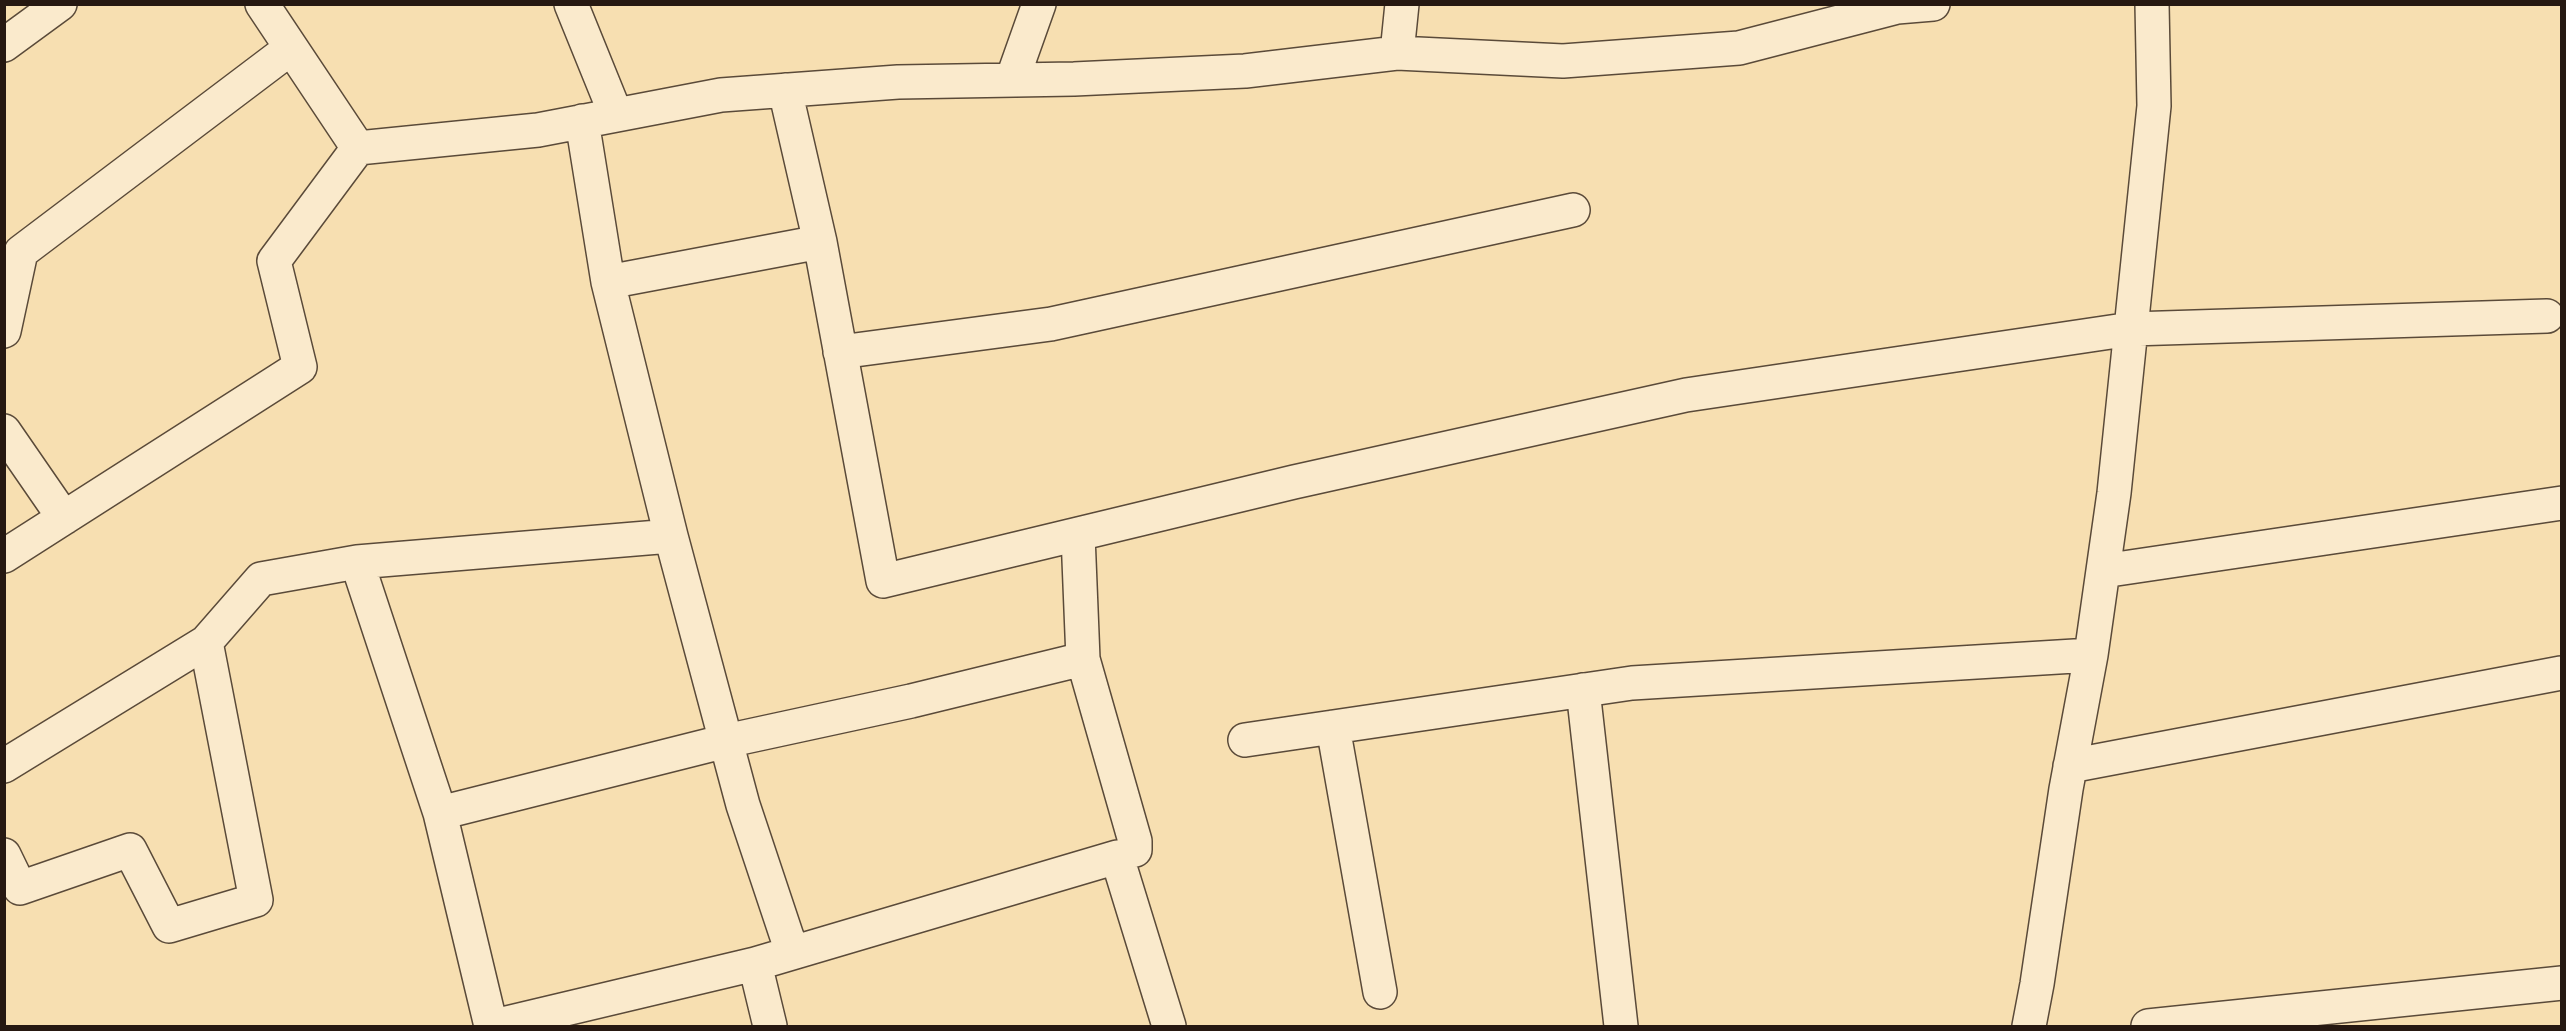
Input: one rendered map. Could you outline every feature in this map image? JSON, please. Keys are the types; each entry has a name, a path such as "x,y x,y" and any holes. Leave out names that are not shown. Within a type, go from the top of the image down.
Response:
{"street":[{"path":"4,45 60,4"},
{"path":"571,4 616,115"},
{"path":"1012,80 1039,4"},
{"path":"1397,53 1402,4"},
{"path":"4,556 300,367 274,261 358,148 538,130 721,95 785,90 898,82 1245,71 1397,53 1563,61 1739,48 1897,7 1933,4"},
{"path":"2029,1026 2070,766 2091,655 2114,493 2154,106 2152,4"},
{"path":"270,8 291,48 358,148"},
{"path":"4,331 21,252 291,48"},
{"path":"785,90 820,242 883,581 1294,483 1686,395 2131,329 2547,316"},
{"path":"582,121 608,282 671,536 743,805 794,952"},
{"path":"840,352 1051,324 1573,210"},
{"path":"608,282 820,242"},
{"path":"4,431 64,518"},
{"path":"2103,571 2562,503"},
{"path":"1078,534 1083,659 1135,841 1135,850"},
{"path":"4,766 206,642 261,579 357,562 671,536"},
{"path":"357,562 440,813 493,1026 542,1021 755,964 1117,857 1168,1026"},
{"path":"4,855 20,888 130,850 169,926 256,900 206,642"},
{"path":"1245,740 1632,683 2091,655"},
{"path":"440,813 726,741 911,701 1083,659"},
{"path":"2070,766 2561,673"},
{"path":"1583,690 1621,1026"},
{"path":"1333,727 1380,992"},
{"path":"755,964 770,1026"},
{"path":"2148,1026 2562,983"}]}
